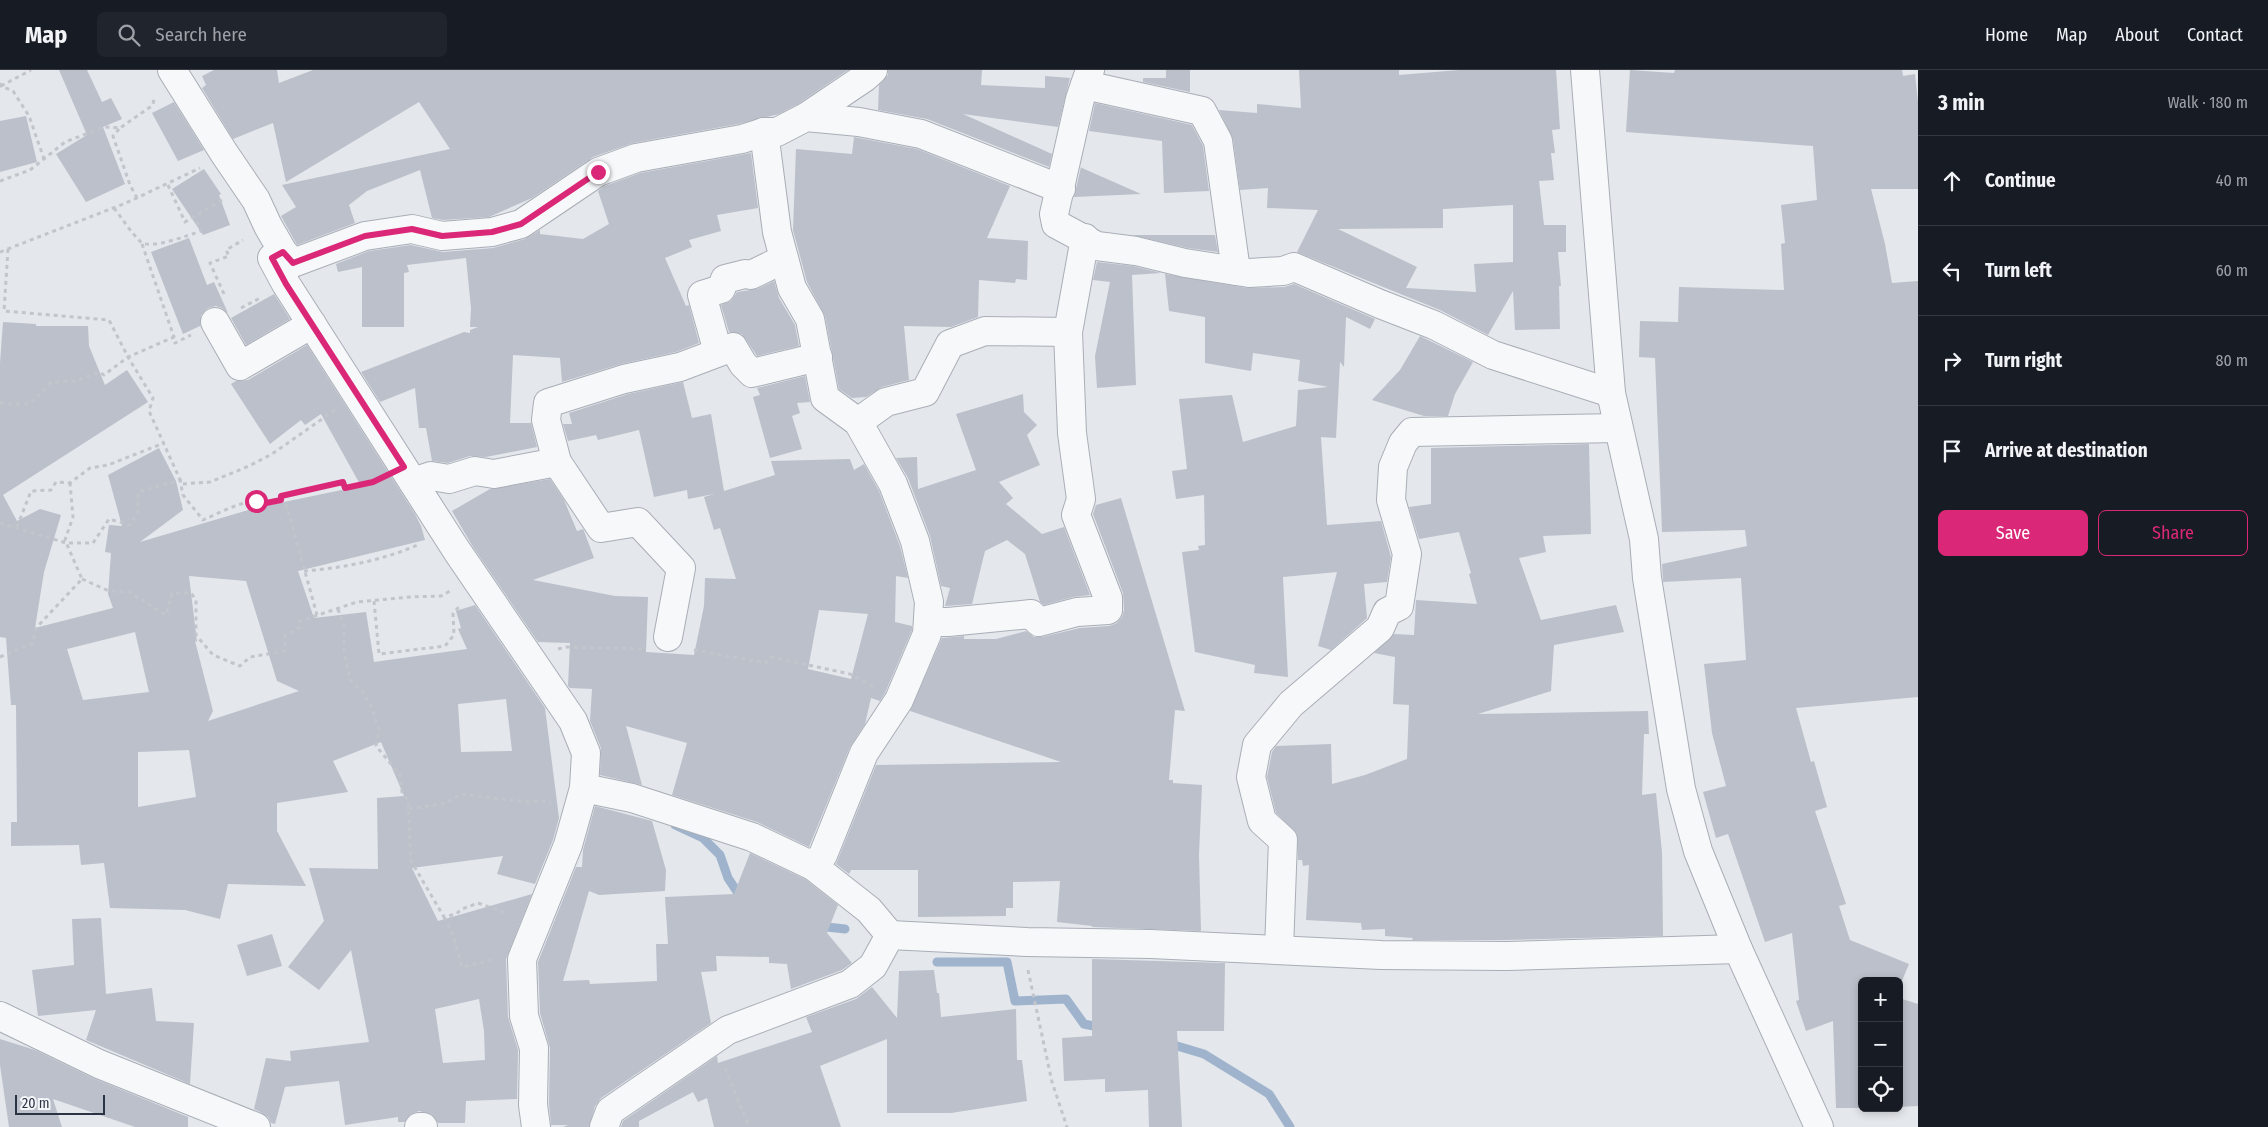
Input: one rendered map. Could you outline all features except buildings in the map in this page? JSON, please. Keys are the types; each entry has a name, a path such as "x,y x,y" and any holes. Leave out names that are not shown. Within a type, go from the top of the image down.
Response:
{"street":[{"path":"172,70 256,200 283,252 293,263 365,236 412,229 442,236 492,232 521,224 598,172 636,158 742,139 764,132 777,132 806,117 873,70"},
{"path":"1585,70 1611,393 1644,539 1648,578 1681,789 1698,851 1738,949 1819,1127"},
{"path":"1236,271 1218,141 1202,111 1088,78 1080,99 1062,189 1054,214 1056,224 1097,246 1136,251 1185,264 1249,273 1283,271 1294,267 1434,325 1493,355 1611,393"},
{"path":"806,117 859,122 921,134 1062,189"},
{"path":"764,132 777,232 792,288 810,319 825,398 858,422 893,484 915,541 929,602 927,634 899,700 864,754 823,855 813,866"},
{"path":"928,622 948,622 1031,614 1039,622 1077,612 1108,610 1108,598 1076,515 1081,499 1072,433 1068,332 1085,238"},
{"path":"283,252 272,258 286,284 358,394 416,477 446,533 573,721 586,753 581,800 568,845 522,959 524,1016 534,1048 533,1106 536,1127"},
{"path":"718,352 702,295 721,289 725,279 745,274 751,275 784,259"},
{"path":"224,317 240,366 312,324"},
{"path":"858,422 886,402 925,392 950,344 985,331 1068,332"},
{"path":"668,637 681,568 638,522 600,528 557,462 546,420 548,403 624,379 680,367 733,346 743,364 752,373 818,357"},
{"path":"1279,950 1284,840 1262,821 1252,777 1257,744 1291,704 1380,628 1387,612 1399,606 1407,554 1391,500 1393,467 1403,443 1412,432 1618,428"},
{"path":"416,477 449,478 475,471 494,474 557,462"},
{"path":"581,800 632,798 752,836 813,866 868,910 890,935 1027,942 1151,944 1381,955 1506,956 1738,949"},
{"path":"604,1127 610,1111 728,1030 850,984 873,966 890,935"},
{"path":"0,1016 99,1064 256,1127"}],"path":[{"path":"0,85 31,70"},
{"path":"0,85 12,91 29,116 44,159"},
{"path":"137,198 130,185 113,136 120,128 153,105 154,96"},
{"path":"0,181 30,170 65,142 104,128 120,128"},
{"path":"0,252 114,208 168,185 201,167"},
{"path":"168,185 185,222 195,218 224,199"},
{"path":"114,208 142,243 175,343 286,284"},
{"path":"142,243 150,246 183,238 201,231 195,218"},
{"path":"224,317 210,264 229,256 226,250 268,226"},
{"path":"8,249 4,311 110,320 128,357 153,398 149,411 180,480 183,495 203,520 227,509 256,501 266,503 281,500 281,496"},
{"path":"0,282 6,282"},
{"path":"0,403 26,405 33,402 51,382 76,381 99,372 104,375 128,357 174,337"},
{"path":"180,480 182,484 210,482 249,466 272,454 358,394"},
{"path":"17,528 32,491 51,490 56,482 70,483 90,468 108,465 164,443"},
{"path":"281,496 343,482 345,488 373,482 416,477"},
{"path":"0,523 66,543 94,543 110,519 130,524 138,511 138,492 180,480"},
{"path":"70,483 73,517 65,540 82,579 109,591 129,592 166,614 172,593 191,593 196,600 196,635 213,655 240,666 250,656 285,651 285,635 300,627 300,621 357,602 441,596 474,574"},
{"path":"281,496 287,507 317,615"},
{"path":"304,572 335,568 404,551 446,533"},
{"path":"0,657 33,643 36,628 82,579"},
{"path":"374,601 380,654 445,646 454,635 453,612 466,602 477,603 489,597"},
{"path":"338,609 344,627 344,649 350,680 362,692 372,708 378,729 376,746 400,775 402,792 408,801 412,861 453,935 462,967 489,960 522,959"},
{"path":"552,648 561,650 567,647 646,650 668,637 692,650 766,663 771,657 850,674 899,700"},
{"path":"408,809 446,803 461,794 527,802 581,800"},
{"path":"444,917 456,914 462,909 478,903 536,923"},
{"path":"1029,980 1043,1032 1052,1082 1067,1127"},
{"path":"714,1039 749,1127"}],"waterway":[{"path":"675,825 703,838 720,855 728,878 743,898"},
{"path":"818,926 845,929"},
{"path":"937,962 1007,962 1015,1001 1066,999 1084,1024 1103,1028"},
{"path":"1167,1043 1204,1054 1269,1094 1290,1127"}],"route":[{"path":"256,501 266,503 281,500 281,496 343,482 345,488 373,482 404,467 286,284 272,258 283,252 293,263 365,236 412,229 442,236 492,232 521,224 561,195 598,172"}]}
